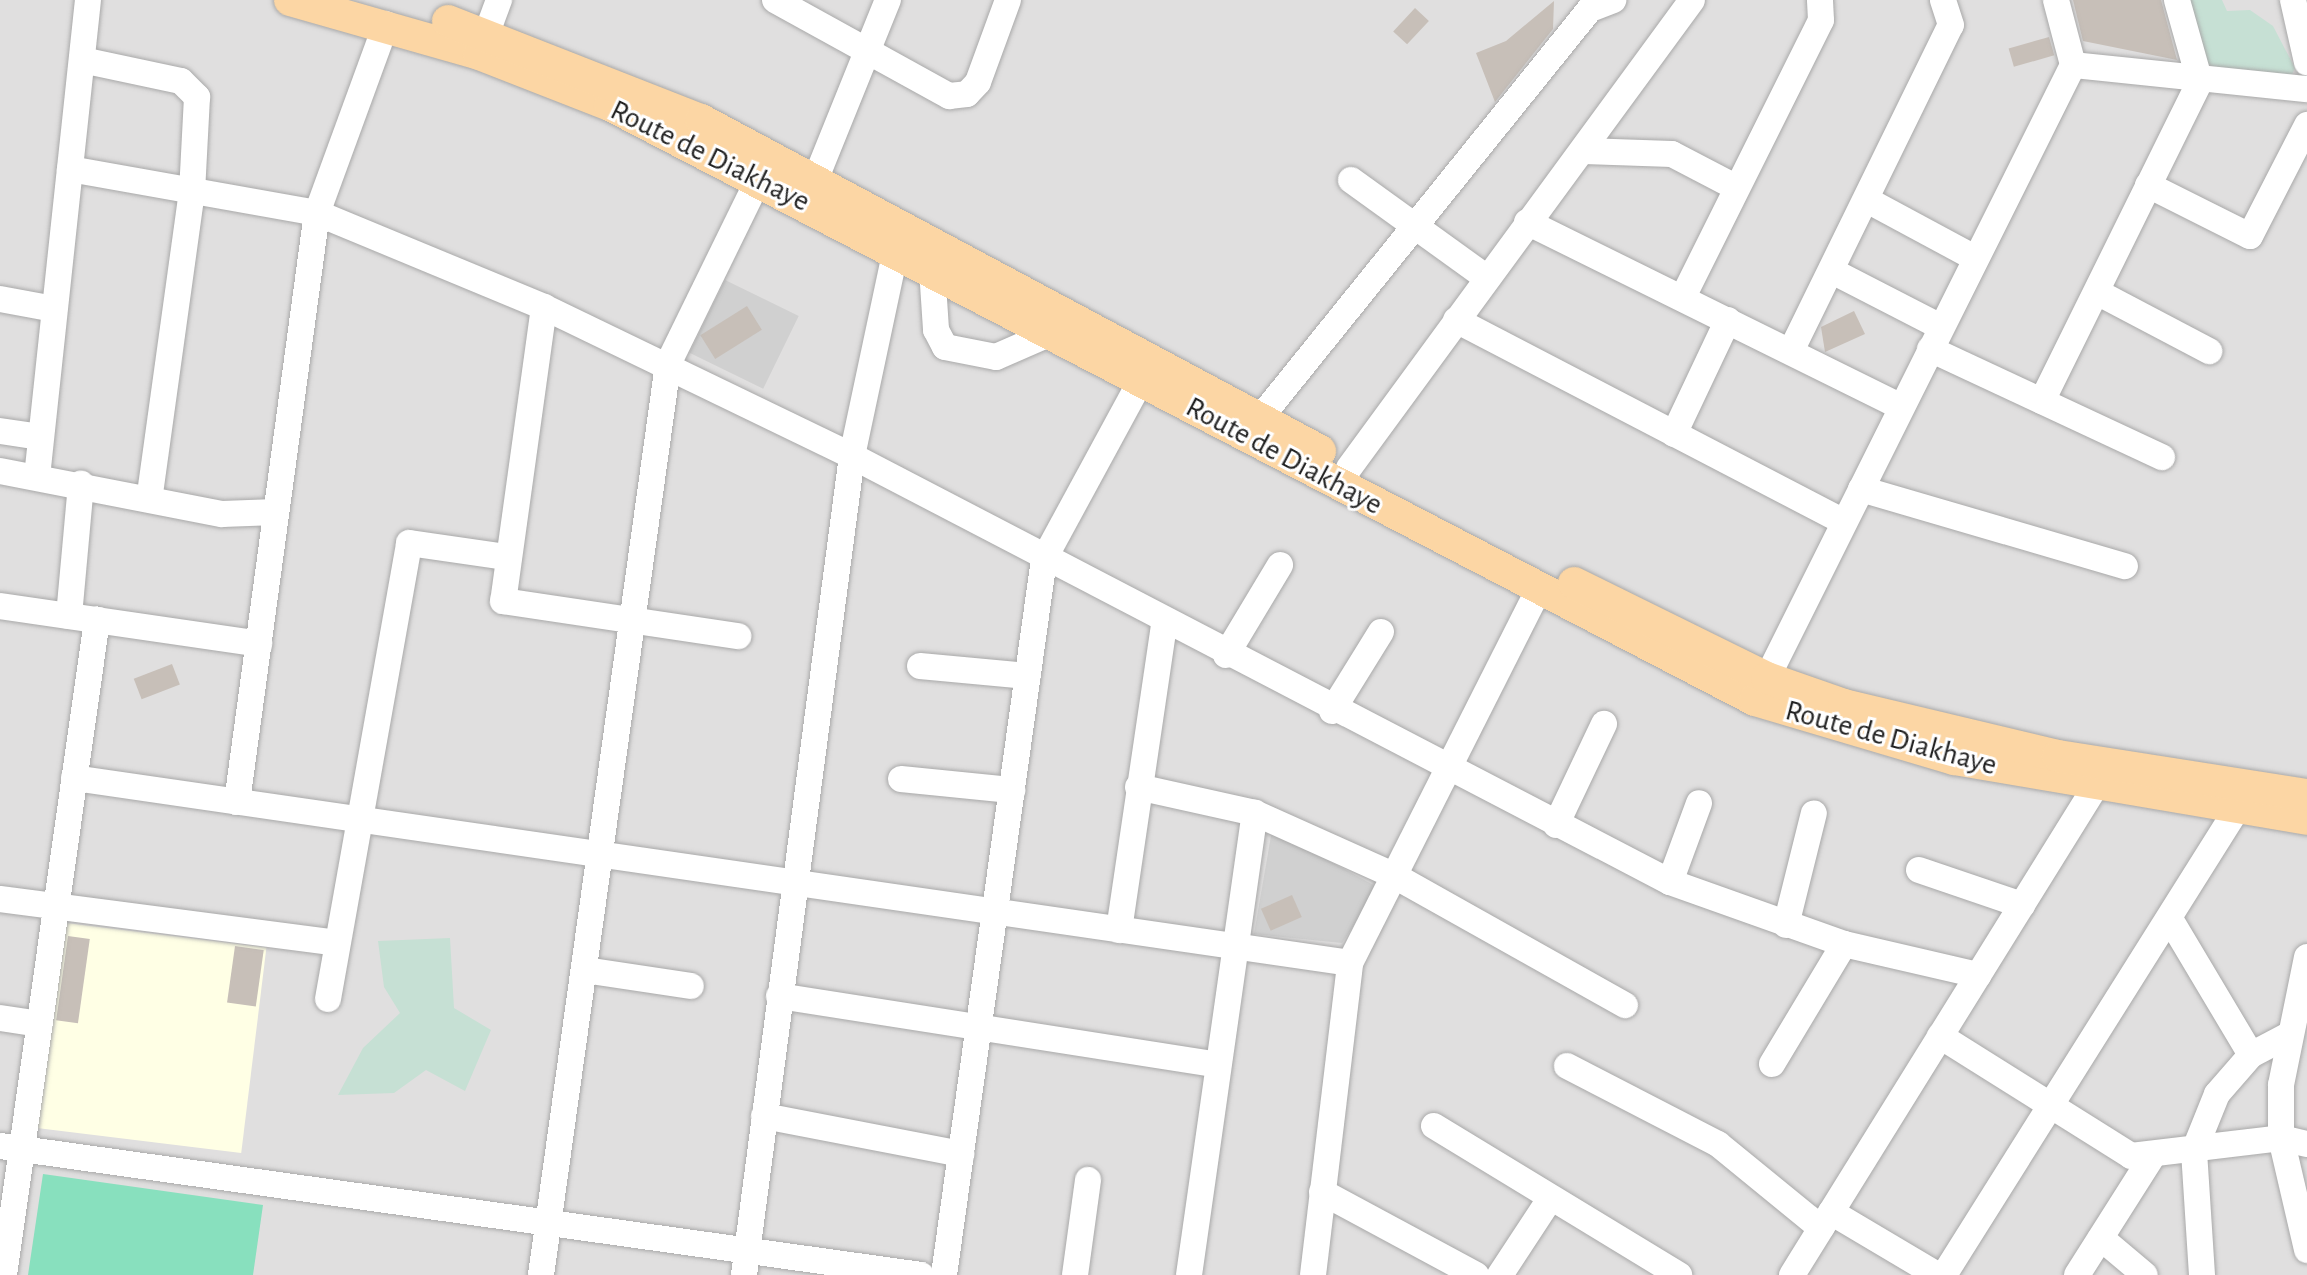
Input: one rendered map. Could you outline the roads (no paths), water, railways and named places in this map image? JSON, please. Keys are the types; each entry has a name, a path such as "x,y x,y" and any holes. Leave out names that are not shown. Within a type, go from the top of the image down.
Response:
{"main road":[{"name":"Route de Diakhaye","path":"290,0 384,12 609,79 816,178 899,237 932,269 1051,333 1539,589 1807,720 2102,776 2307,795"},
{"name":"Route de Diakhaye","path":"484,43 759,178 899,237 1261,417 1349,468 1767,678 2102,776 2237,809 2307,819"}],"street":[{"path":"37,477 88,0"},
{"path":"484,43 499,0"},
{"path":"775,0 949,96 967,94 978,82 1008,0"},
{"path":"816,178 888,0"},
{"path":"1261,417 1410,228 1590,9 1613,0"},
{"path":"1349,468 1692,0"},
{"path":"1683,297 1821,20 1820,0"},
{"path":"1791,351 1869,201 1951,25 1943,0"},
{"path":"1767,678 1973,257 2073,65 2056,0"},
{"path":"2042,401 2200,82 2177,0"},
{"path":"2293,0 2303,27 2307,62"},
{"path":"237,802 317,213 384,12"},
{"path":"82,60 181,81 197,97 192,191 150,495"},
{"path":"2073,65 2200,82 2307,89"},
{"path":"2148,185 2250,236 2307,125"},
{"path":"1584,151 1672,154 1737,188"},
{"path":"70,169 317,213 544,307 668,364 852,456 1164,624 1447,771 1670,882 1844,944 1978,975"},
{"path":"541,1275 602,855 668,364 759,178"},
{"path":"1351,180 1410,228 1487,278"},
{"path":"1869,201 1973,257"},
{"path":"1527,222 1901,407"},
{"path":"746,1263 852,456 899,237"},
{"path":"932,269 936,330 945,347 996,357 1051,333"},
{"path":"1834,272 1935,338 2042,401 2162,457"},
{"path":"2097,292 2209,351"},
{"path":"0,299 54,309"},
{"path":"544,307 500,592 511,607 633,618 738,636"},
{"path":"1456,320 1844,522"},
{"path":"1674,434 1728,320"},
{"path":"944,1275 1044,559 1141,380"},
{"path":"0,431 40,437"},
{"path":"0,471 150,495 222,514 276,512"},
{"path":"69,616 81,484"},
{"path":"1861,489 2125,566"},
{"path":"328,999 357,819 409,543 506,557"},
{"path":"1226,655 1280,565"},
{"path":"1313,1275 1350,963 1447,771 1461,730 1539,589"},
{"path":"0,606 259,644"},
{"path":"4,1275 11,1148 40,1024 97,620"},
{"path":"1119,930 1164,624"},
{"path":"1332,711 1381,632"},
{"path":"920,666 1028,676"},
{"path":"1556,825 1604,724"},
{"path":"1792,1275 2102,776"},
{"path":"74,778 1350,963"},
{"path":"901,779 1012,790"},
{"path":"1138,787 1255,813 1393,875 1625,1005"},
{"path":"1670,882 1699,803"},
{"path":"1944,1275 2237,809"},
{"path":"1189,1275 1215,1064 1255,813"},
{"path":"1786,925 1814,813"},
{"path":"1919,870 2022,905"},
{"path":"0,899 337,943"},
{"path":"2170,919 2251,1055"},
{"path":"1772,1064 1844,944"},
{"path":"2307,957 2287,1036 2294,1141 2307,1250"},
{"path":"585,970 691,986"},
{"path":"779,996 1215,1064"},
{"path":"0,1018 40,1024"},
{"path":"1940,1036 2102,1143 2152,1157 2294,1141"},
{"path":"2202,1275 2194,1151 2217,1094 2251,1055 2287,1036"},
{"path":"1567,1066 1718,1144 1826,1220 1937,1275"},
{"path":"764,1116 961,1154"},
{"path":"1434,1126 1550,1199 1645,1266 1679,1275"},
{"path":"11,1148 549,1223 746,1263 921,1275"},
{"path":"2077,1275 2152,1157"},
{"path":"1075,1275 1088,1180"},
{"path":"1322,1192 1476,1275"},
{"path":"1500,1275 1550,1199"},
{"path":"2101,1238 2145,1275"}]}
